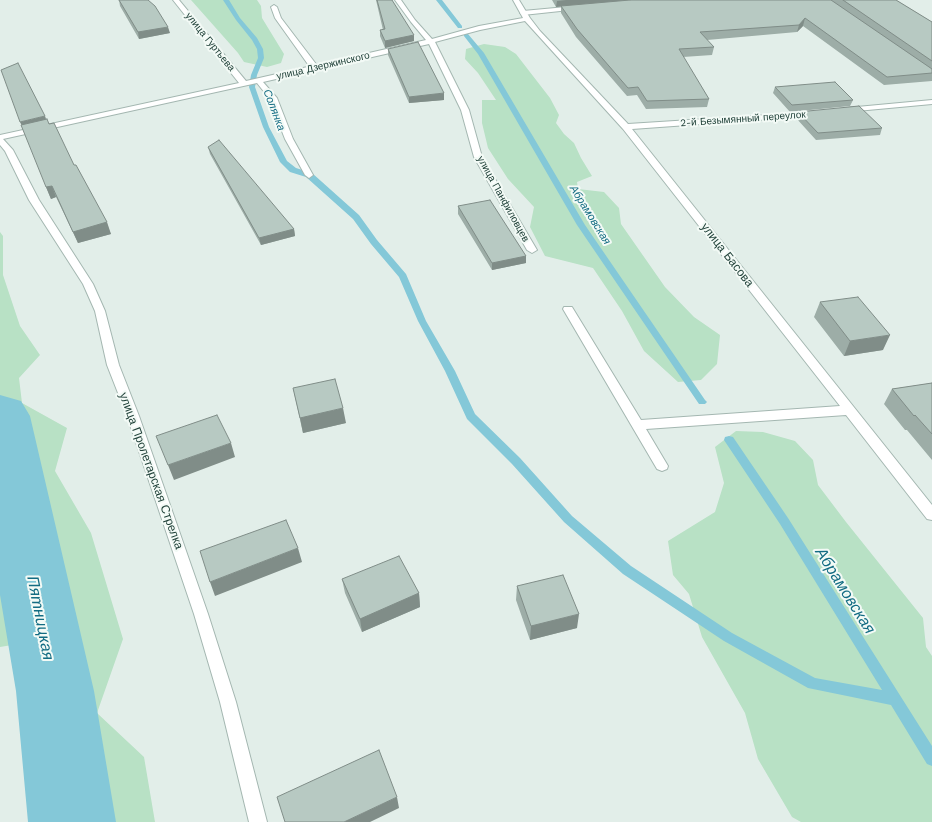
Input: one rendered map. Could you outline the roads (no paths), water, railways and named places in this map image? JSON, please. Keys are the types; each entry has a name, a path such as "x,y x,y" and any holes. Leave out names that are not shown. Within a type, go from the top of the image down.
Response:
{"street":[{"name":"улица Гуртьева","path":"176,0 244,84"},
{"name":"улица Панфиловцев","path":"398,0 430,41 465,110 478,157 532,250"},
{"name":"улица Басова","path":"516,0 525,16 626,127 932,515"},
{"path":"274,7 278,18 315,68"},
{"name":"улица Дзержинского","path":"0,137 259,81 430,41 525,16 582,7"},
{"path":"259,81 272,98 289,139 309,175"},
{"path":"838,111 932,102"},
{"name":"2-й Безымянный переулок","path":"626,127 823,113"},
{"name":"улица Пролетарская Стрелка","path":"0,140 9,150 34,200 88,284 100,311 113,366 133,416 201,614 228,702 258,822"},
{"path":"568,309 662,466"},
{"path":"638,425 849,410"}],"waterway":[{"path":"226,0 238,19 255,39 260,49 261,58 254,75 252,87 266,127 284,162 293,170 309,175 356,217 374,242 403,276 422,321 450,371 471,416 516,461 568,519 627,570 728,637 813,684 895,699"},
{"name":"Абрамовская","path":"439,0 460,27"},
{"name":"Абрамовская","path":"466,35 481,53 581,225 702,402"},
{"name":"Пятницкая","path":"0,416 55,691 72,822"},
{"name":"Абрамовская","path":"729,440 784,521 895,699"},
{"name":"Абрамовская","path":"895,699 932,759"}],"water label":[{"name":"Солянка","path":"274,110"}]}
